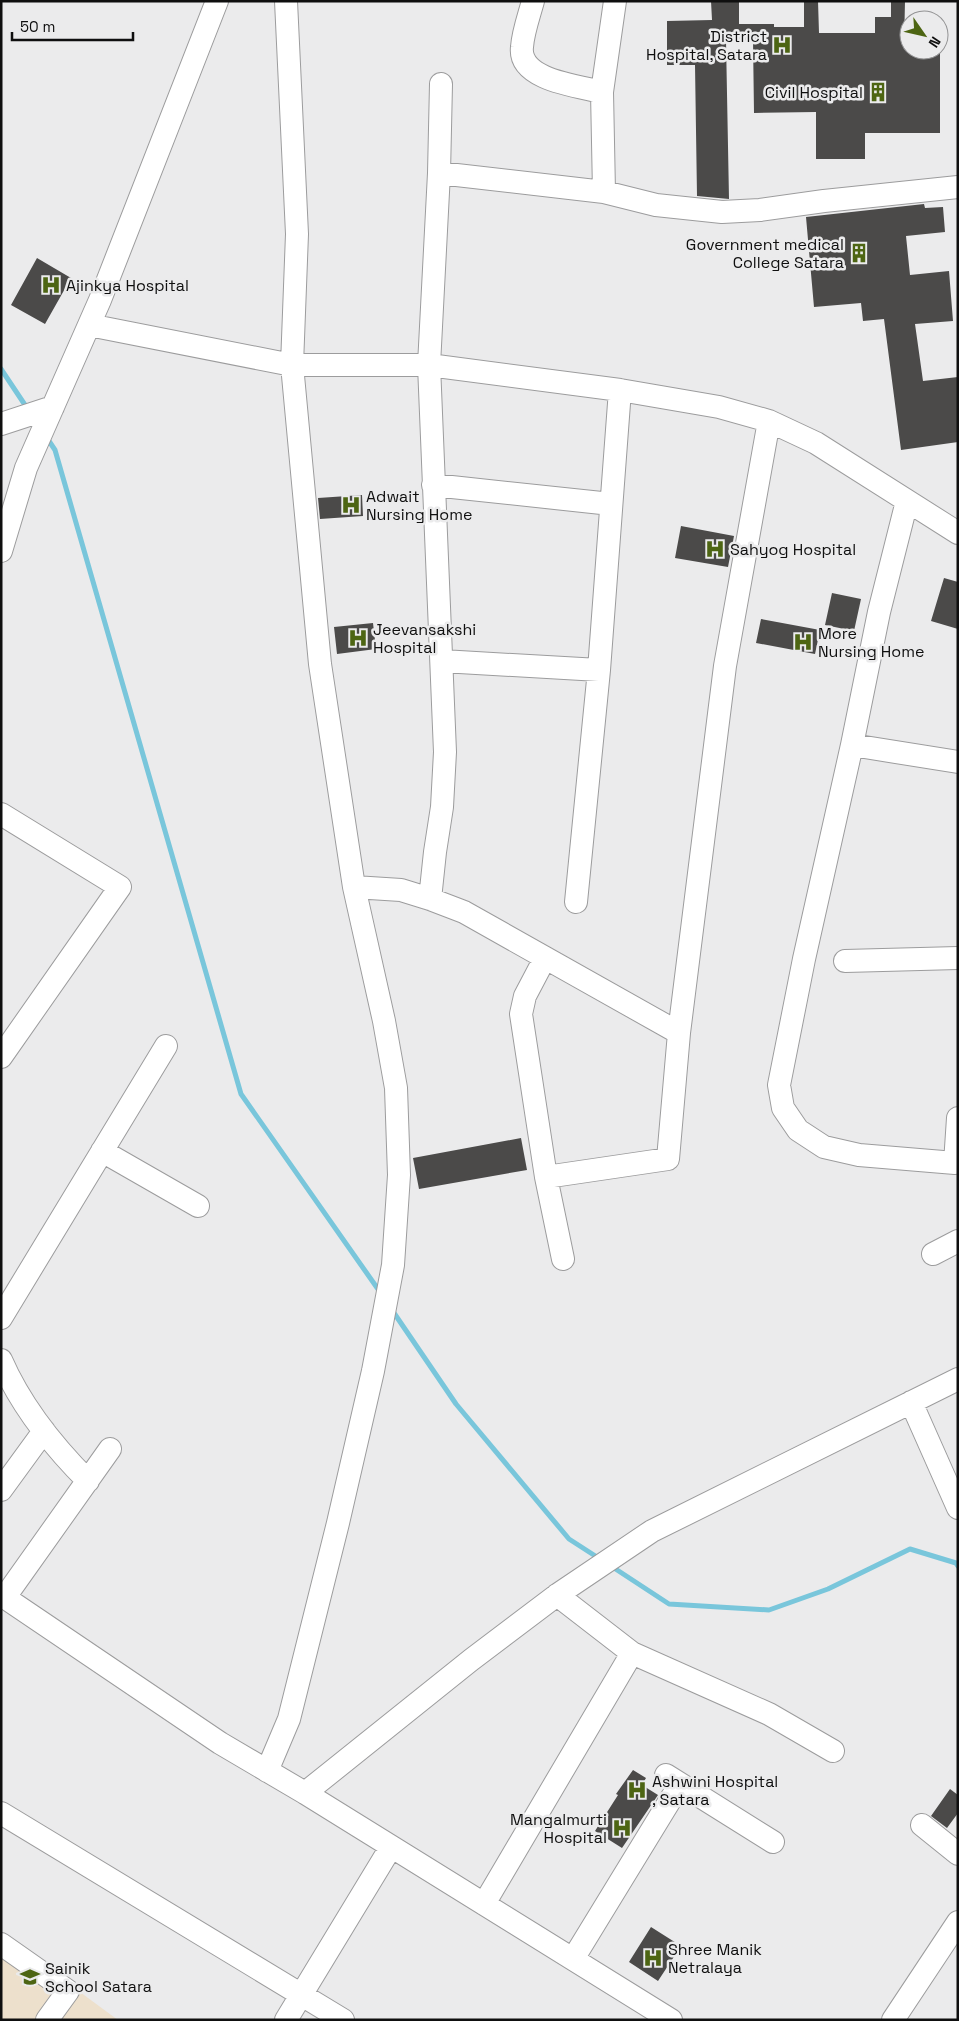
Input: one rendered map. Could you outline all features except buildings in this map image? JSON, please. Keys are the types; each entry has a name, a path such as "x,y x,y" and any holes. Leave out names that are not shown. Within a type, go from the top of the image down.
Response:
{"street":[{"path":"1,551 26,468 89,325 216,1"},
{"path":"267,1771 289,1719 338,1523 373,1371 393,1265 399,1175 396,1088 384,1022 354,887 320,664 292,364 297,234 286,1"},
{"path":"532,1 521,48 523,60 530,70 540,76 602,92"},
{"path":"604,192 602,92 615,1"},
{"path":"430,899 442,807 445,752 429,365 439,174 441,84"},
{"path":"439,174 604,192 656,205 722,212 760,210 824,201 958,187"},
{"path":"89,325 292,364 429,365 620,390 719,407 769,420 816,442 958,533"},
{"path":"576,902 599,670 620,390"},
{"path":"1,424 53,408"},
{"path":"546,1177 668,1159 678,1033 725,666 769,420"},
{"path":"433,485 610,504"},
{"path":"907,500 879,612 852,745 804,959 779,1085 783,1108 798,1130 824,1147 858,1155 957,1163 958,1118"},
{"path":"442,661 599,670"},
{"path":"852,745 958,762"},
{"path":"1,814 120,887 1,1057"},
{"path":"354,887 401,890 464,912 678,1033"},
{"path":"545,958 531,982 525,996 521,1014 546,1177 563,1259"},
{"path":"845,961 958,958"},
{"path":"1,1318 166,1046"},
{"path":"102,1151 198,1206"},
{"path":"933,1254 958,1241"},
{"path":"1,1360 13,1388 58,1450 88,1481"},
{"path":"305,1793 471,1660 557,1595 652,1532 958,1379"},
{"path":"911,1402 958,1508"},
{"path":"1,1490 44,1431"},
{"path":"110,1449 3,1596 220,1744 305,1793 671,2020"},
{"path":"557,1595 632,1653 769,1714 833,1751"},
{"path":"484,1904 632,1653"},
{"path":"573,1959 673,1779 774,1842"},
{"path":"1,1813 302,1993 343,2020"},
{"path":"922,1825 958,1854"},
{"path":"286,2020 391,1847"},
{"path":"893,2020 954,1936"},
{"path":"1,1944 68,1991 47,2020"}],"shaded area":[{"name":"Sainik School Satara","path":"1,1934 118,2020 1,2020"}],"waterway":[{"path":"1,369 27,408"},
{"path":"47,438 55,450 241,1094 380,1292"},
{"path":"392,1310 456,1404 569,1539 600,1559"},
{"path":"611,1566 669,1604 769,1610 828,1589 910,1549 956,1563 958,1566"}],"place":[{"name":"District Hospital, Satara","path":"782,45"},
{"name":"Civil Hospital","path":"878,92"},
{"name":"Government medical College Satara","path":"859,253"},
{"name":"Ajinkya Hospital","path":"51,285"},
{"name":"Adwait Nursing Home","path":"351,505"},
{"name":"Sahyog Hospital","path":"715,549"},
{"name":"Jeevansakshi Hospital","path":"358,638"},
{"name":"More Nursing Home","path":"803,642"},
{"name":"Ashwini Hospital , Satara","path":"637,1790"},
{"name":"Mangalmurti Hospital","path":"622,1828"},
{"name":"Shree Manik Netralaya","path":"653,1958"},
{"name":"Sainik School Satara","path":"30,1977"}]}
